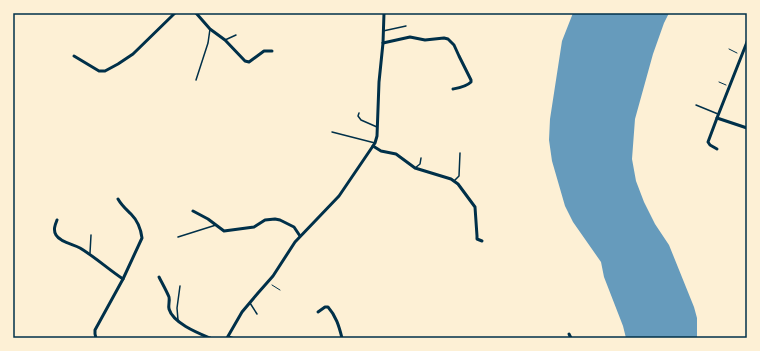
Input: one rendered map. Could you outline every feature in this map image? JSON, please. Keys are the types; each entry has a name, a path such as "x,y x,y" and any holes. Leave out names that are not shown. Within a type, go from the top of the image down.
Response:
{"street":[{"path":"74,56 103,72 133,54 175,13"},
{"path":"196,13 210,29 225,40 247,61 264,51 272,51"},
{"path":"227,337 242,312 273,276 300,236 339,196 375,143 384,13"},
{"path":"383,43 410,37 425,40 444,38 450,40 454,45 471,80 469,84 453,89"},
{"path":"717,149 710,146 708,143 717,116 747,42"},
{"path":"717,116 747,128"},
{"path":"373,146 381,151 396,154 415,168 454,181 475,207 477,239 482,241"},
{"path":"96,338 95,330 123,279 142,238 135,219 122,206 118,199"},
{"path":"193,211 224,230 254,227 265,220 270,219 280,220 294,227 300,236"},
{"path":"57,220 54,229 57,237 64,242 80,248 123,279"},
{"path":"159,277 168,297 169,309 172,314 194,331 210,338"},
{"path":"318,312 325,307 328,307 335,316 342,338"},
{"path":"569,334 571,338"}],"lane":[{"path":"383,31 406,26"},
{"path":"196,80 208,43 210,29"},
{"path":"225,40 236,35"},
{"path":"696,105 717,116"},
{"path":"360,113 358,116 361,120 377,128"},
{"path":"332,132 375,143"},
{"path":"454,181 459,176 460,153"},
{"path":"415,168 420,164 421,158"},
{"path":"178,237 216,225"},
{"path":"90,255 91,235"},
{"path":"178,320 177,308 180,286"},
{"path":"250,303 257,314"},
{"path":"227,337 234,338"}],"path":[{"path":"729,50 742,55"},
{"path":"719,82 729,87"},
{"path":"268,282 280,290"}],"water":[{"path":"573,13 669,13 653,54 635,119 632,159 636,181 644,202 655,224 669,245 694,307 697,318 697,338 626,338 623,326 604,277 601,262 573,222 565,206 552,161 549,140 550,119 562,41"}]}
